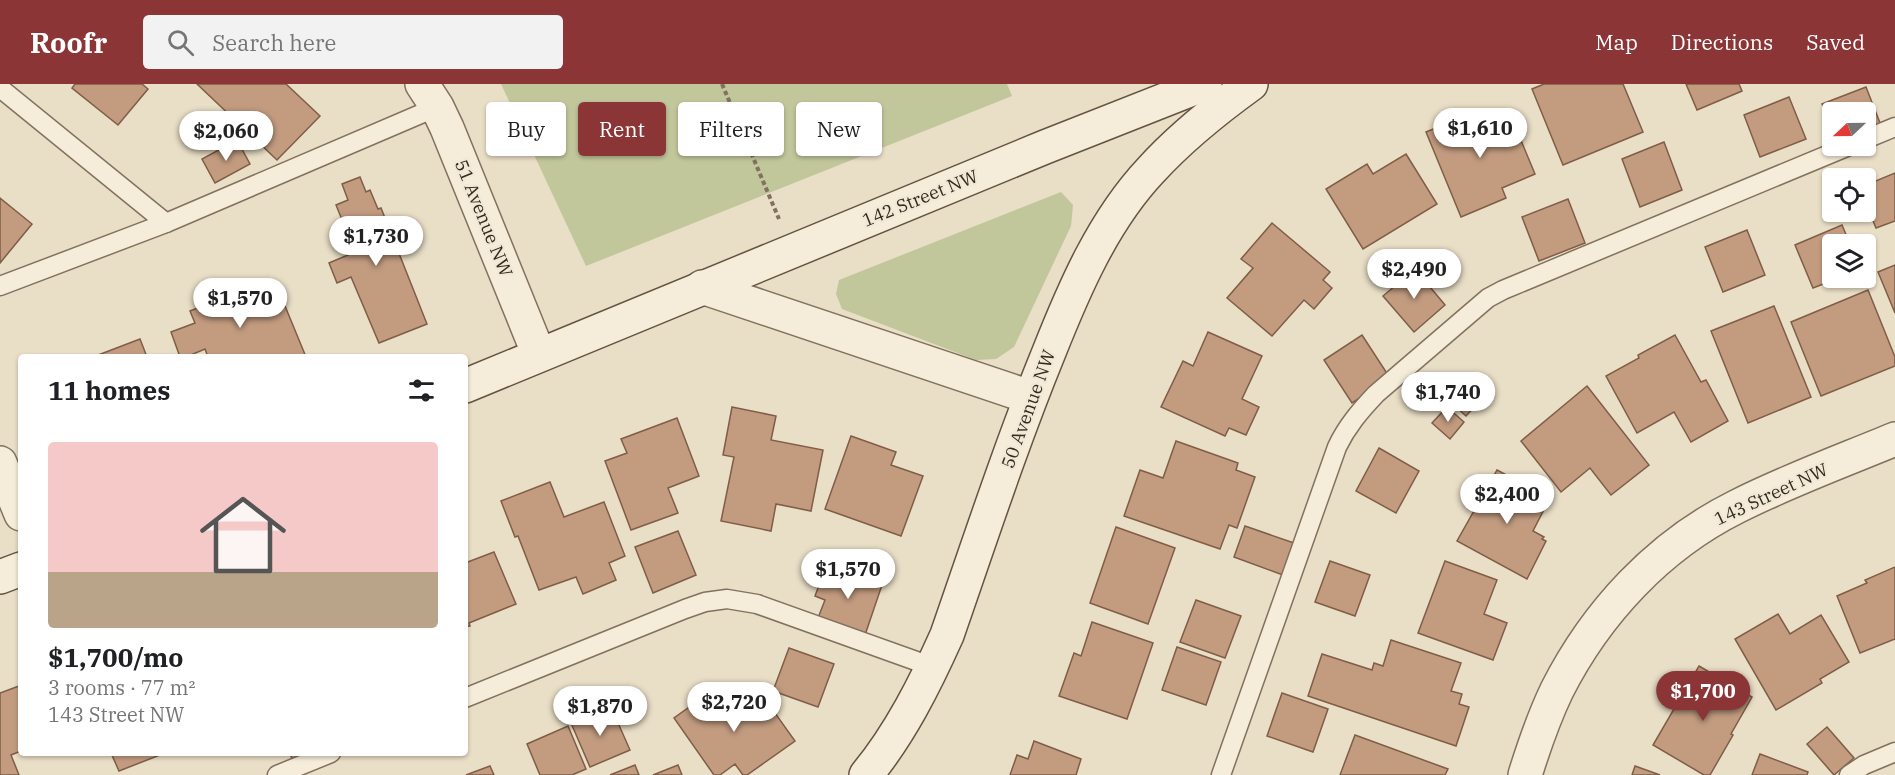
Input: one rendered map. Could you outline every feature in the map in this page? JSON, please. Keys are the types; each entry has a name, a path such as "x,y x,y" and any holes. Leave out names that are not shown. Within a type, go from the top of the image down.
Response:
{"street":[{"name":"142 Street NW","path":"468,385 792,250 1205,84"},
{"name":"50 Avenue NW","path":"866,775 880,758 933,668 947,635 1030,397 1063,315 1089,262 1118,213 1150,171 1194,128 1251,84"},
{"name":"51 Avenue NW","path":"430,95 539,355"},
{"path":"702,287 1030,397"},
{"name":"143 Street NW","path":"1525,775 1539,731 1557,690 1578,653 1603,617 1632,583 1663,554 1698,529 1734,508 1895,439"},
{"path":"0,463 18,507"},
{"path":"0,578 18,570"}],"lane":[{"path":"0,88 166,223"},
{"path":"0,286 166,223 430,95"},
{"path":"1876,135 1895,127"},
{"path":"1221,775 1337,447 1346,428 1359,411 1488,298 1825,156"},
{"path":"468,697 685,609 705,602 727,599 757,604 933,668"},
{"path":"1849,775 1864,765 1895,752"},
{"path":"277,775 324,756"}],"path":[{"path":"722,84 792,250"}],"green space":[{"path":"501,84 1007,84 1012,96 882,148 882,102 796,102 796,156 862,156 586,266 535,156 566,156 566,102 509,102"},
{"path":"1061,192 1073,205 1071,226 1014,347 996,359 976,360 842,309 836,294 839,280"}],"building":[{"path":"75,84 142,84 148,89 118,125 72,88"},
{"path":"197,84 286,84 320,116 277,160"},
{"path":"1544,84 1623,84 1643,132 1563,165 1532,89"},
{"path":"1686,84 1739,84 1742,91 1697,110"},
{"path":"1866,87 1872,102 1827,102"},
{"path":"1789,97 1806,139 1760,157 1744,115"},
{"path":"1481,110 1487,124 1510,114 1535,174 1502,188 1506,198 1461,217 1426,132"},
{"path":"1876,113 1882,128 1876,130"},
{"path":"237,140 250,164 215,183 202,159"},
{"path":"1664,142 1682,190 1640,207 1622,159"},
{"path":"1406,154 1437,204 1363,249 1326,189 1367,164 1373,174"},
{"path":"1895,173 1895,221 1876,228 1874,222 1876,222 1876,181"},
{"path":"360,177 366,192 370,190 378,209 381,208 427,324 379,343 351,277 337,283 329,263 355,252 336,205 348,200 342,184"},
{"path":"0,198 32,224 0,263"},
{"path":"1568,199 1585,243 1539,261 1522,217"},
{"path":"1272,223 1330,272 1323,280 1332,288 1314,309 1304,300 1272,336 1227,298 1253,268 1241,259"},
{"path":"1842,225 1846,234 1822,234 1822,285 1813,288 1795,245"},
{"path":"1747,230 1765,275 1723,292 1705,247"},
{"path":"1895,265 1895,313 1878,272"},
{"path":"1415,269 1445,305 1414,332 1383,296"},
{"path":"267,286 276,310 285,306 305,354 207,354 205,349 193,354 179,354 171,332 195,323 190,311 241,291 243,296"},
{"path":"1868,290 1895,357 1895,366 1821,396 1791,322"},
{"path":"1774,306 1811,397 1748,423 1711,331"},
{"path":"1208,332 1262,356 1242,399 1259,407 1246,435 1229,428 1225,436 1161,407 1183,361 1193,366"},
{"path":"1362,335 1390,378 1352,403 1324,360"},
{"path":"1675,335 1701,382 1706,380 1728,421 1691,442 1674,412 1637,433 1606,376"},
{"path":"140,339 146,354 101,354"},
{"path":"1461,381 1481,400 1466,416 1446,398"},
{"path":"1587,386 1649,465 1611,495 1590,468 1561,492 1521,441"},
{"path":"732,407 776,416 771,440 823,450 811,511 776,504 771,531 721,521 734,457 723,455"},
{"path":"1447,407 1464,422 1450,439 1432,423"},
{"path":"677,418 699,476 668,488 678,513 631,530 605,461 627,453 621,439"},
{"path":"851,436 896,452 891,465 923,476 901,536 825,509"},
{"path":"1176,441 1238,463 1236,470 1255,477 1237,528 1229,525 1220,549 1124,516 1140,470 1163,478"},
{"path":"1379,448 1419,471 1396,513 1356,491"},
{"path":"1497,470 1550,498 1533,531 1544,537 1542,539 1546,541 1527,579 1457,541"},
{"path":"550,482 564,517 604,502 625,556 609,563 616,580 583,594 576,577 539,590 518,536 515,537 501,501"},
{"path":"1245,526 1294,543 1283,575 1234,557"},
{"path":"1116,527 1175,548 1148,624 1090,603"},
{"path":"678,531 696,575 653,593 635,547"},
{"path":"494,552 516,604 469,623 470,626 468,626 468,562"},
{"path":"1330,561 1370,575 1355,616 1315,602"},
{"path":"1445,561 1497,580 1484,614 1507,623 1493,660 1418,633"},
{"path":"1895,567 1895,639 1860,653 1837,596"},
{"path":"825,569 836,573 837,569 882,585 865,635 818,618 825,600 815,596"},
{"path":"1196,600 1241,616 1225,658 1180,642"},
{"path":"1778,614 1790,634 1821,615 1849,662 1820,679 1822,683 1776,710 1735,639"},
{"path":"1092,622 1153,643 1127,719 1059,696 1074,653 1081,656"},
{"path":"1391,640 1461,663 1451,691 1462,694 1459,704 1469,707 1456,746 1308,696 1322,654 1372,670 1374,663 1383,666"},
{"path":"1177,647 1221,662 1206,705 1162,690"},
{"path":"789,648 834,664 818,707 773,691"},
{"path":"1699,666 1752,697 1710,775 1704,775 1653,745"},
{"path":"18,686 18,752 11,755 19,775 0,775 0,693"},
{"path":"716,688 733,712 760,692 795,741 747,775 743,775 735,764 720,775 714,775 674,718"},
{"path":"1282,693 1328,709 1313,752 1267,736"},
{"path":"611,707 630,750 590,767 571,723"},
{"path":"568,726 586,769 572,775 540,775 527,744"},
{"path":"1827,727 1854,758 1834,775 1807,744"},
{"path":"1355,735 1448,769 1445,775 1340,775"},
{"path":"1034,741 1081,759 1076,775 1010,775 1017,755 1028,759"},
{"path":"1760,754 1808,772 1807,775 1752,775"},
{"path":"112,756 157,756 119,771"},
{"path":"635,765 639,775 610,775"},
{"path":"678,765 682,775 653,775"},
{"path":"490,766 494,775 466,775"},
{"path":"1635,766 1660,775 1632,775"}]}
